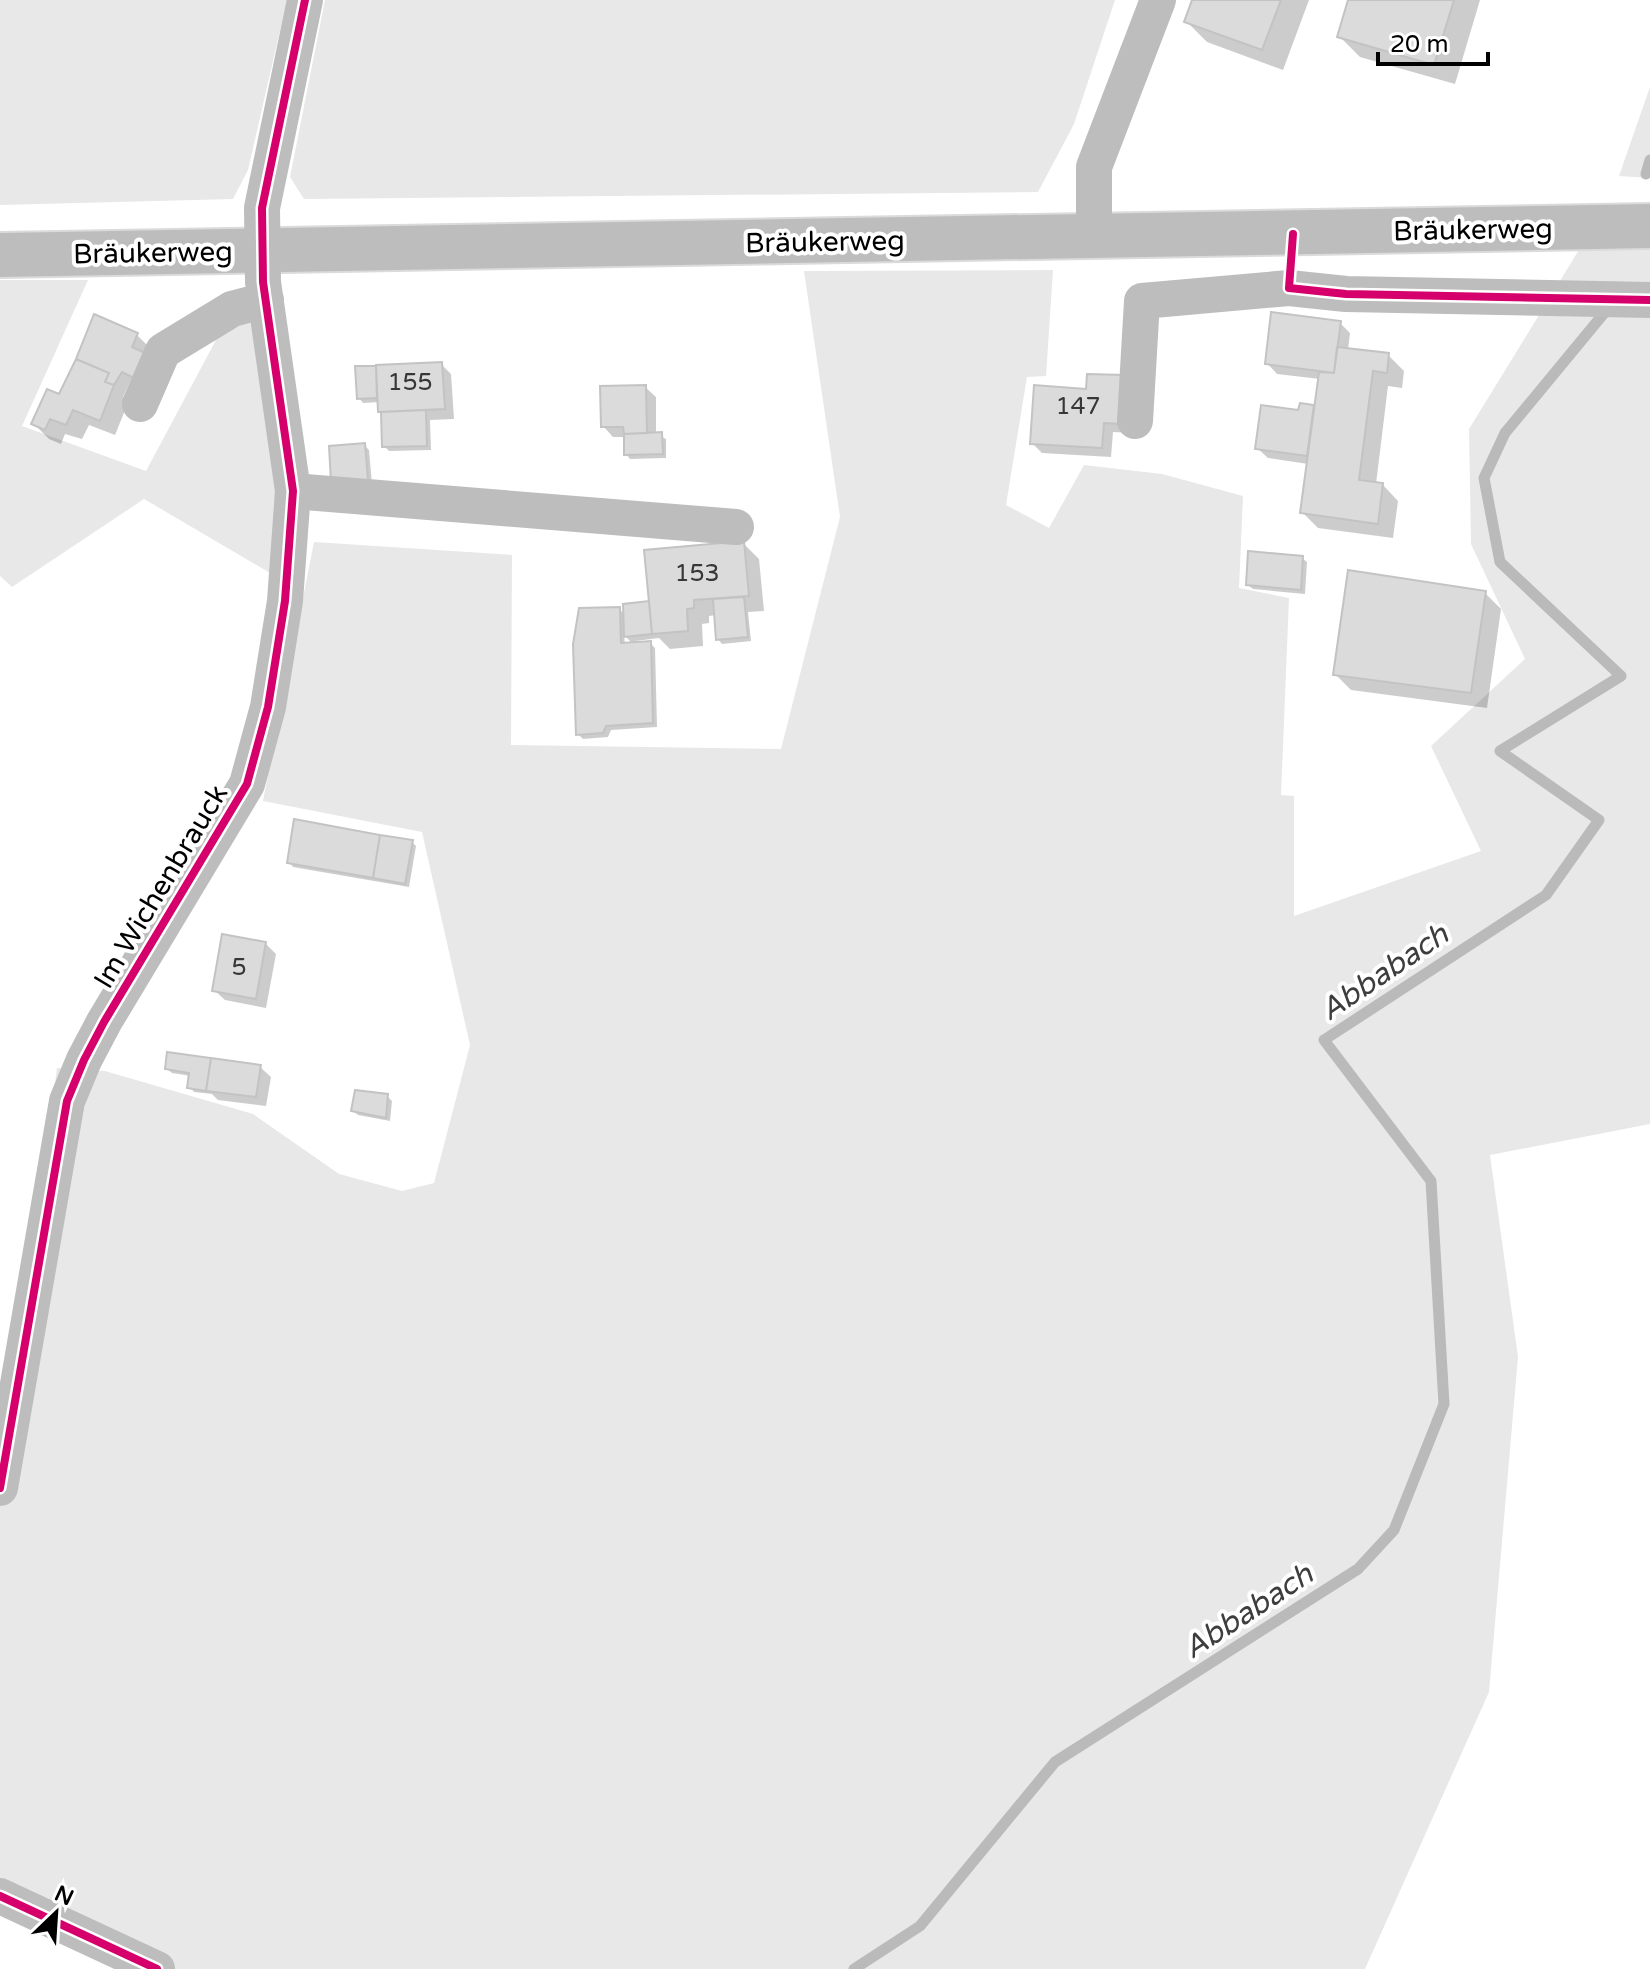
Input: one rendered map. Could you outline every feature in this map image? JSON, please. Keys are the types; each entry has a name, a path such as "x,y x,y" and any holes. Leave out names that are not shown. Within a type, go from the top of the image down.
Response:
{"main road":[{"name":"Bräukerweg","path":"0,255 1650,226"}],"street":[{"name":"Im Wichenbrauck","path":"0,1488 67,1101 104,1022 247,784 268,707 285,601 293,491 260,250 262,208 305,0"},
{"path":"1094,237 1094,167 1158,0"},
{"path":"1289,288 1293,234"},
{"path":"1135,421 1142,301 1289,288 1346,294 1650,300"},
{"path":"140,404 163,351 232,309 266,300"},
{"path":"293,491 736,527"},
{"path":"0,1896 157,1969"}],"shaded area":[{"path":"0,0 287,0 248,170 233,199 0,205"},
{"path":"325,0 1115,0 1074,124 1038,192 304,199 290,177"},
{"path":"1650,87 1650,178 1619,176"},
{"path":"1650,238 1650,1124 1490,1155 1518,1357 1489,1692 1365,1969 134,1969 0,1903 0,1443 30,1270 57,1068 105,1071 253,1114 339,1174 402,1191 434,1183 470,1045 422,832 263,801 314,542 512,555 511,745 781,749 840,517 804,271 1053,270 1046,376 1027,377 1006,505 1049,528 1084,465 1162,474 1243,496 1239,588 1289,598 1281,795 1294,796 1294,916 1481,851 1431,746 1525,659 1471,544 1469,429 1585,240"},
{"path":"0,280 88,280 22,426 146,471 225,323 257,313 283,493 277,577 144,499 12,587 0,576"}],"building":[{"path":"1192,0 1281,0 1262,50 1184,22"},
{"path":"1348,0 1454,0 1434,65 1337,37"},
{"path":"1271,312 1341,321 1334,373 1265,364"},
{"path":"94,314 138,333 132,347 147,354 136,379 122,372 114,385 105,382 109,373 76,359"},
{"path":"1337,347 1389,353 1387,373 1373,371 1359,480 1383,483 1378,524 1300,513 1319,372 1334,373"},
{"path":"76,359 109,373 105,382 114,385 100,421 73,410 66,425 50,419 45,430 31,424 47,389 59,394"},
{"path":"442,362 445,409 378,412 376,365"},
{"path":"355,366 376,366 377,398 357,399"},
{"path":"1087,374 1125,375 1123,424 1104,423 1102,448 1030,444 1034,385 1086,389"},
{"path":"646,385 647,433 624,434 623,427 601,427 600,386"},
{"path":"1300,403 1314,405 1307,456 1255,449 1261,405 1298,410"},
{"path":"426,410 427,446 382,447 381,412"},
{"path":"662,432 663,454 624,455 624,434"},
{"path":"365,443 368,480 331,482 329,446"},
{"path":"744,541 749,596 694,600 694,608 687,609 688,631 652,634 644,550"},
{"path":"1248,551 1303,556 1301,590 1246,585"},
{"path":"1348,570 1486,591 1471,693 1333,675"},
{"path":"744,597 748,637 716,640 713,599"},
{"path":"649,601 652,634 624,637 623,604"},
{"path":"620,607 621,643 651,641 653,723 606,726 603,733 576,735 573,644 579,608"},
{"path":"294,819 380,835 373,878 287,863"},
{"path":"380,835 413,840 405,884 373,878"},
{"path":"222,934 266,942 256,999 212,991"},
{"path":"167,1052 211,1058 206,1091 187,1088 189,1073 165,1069"},
{"path":"211,1058 261,1065 256,1097 206,1091"},
{"path":"355,1090 388,1094 386,1118 351,1111"}],"waterway":[{"name":"Abbabach","path":"1646,174 1650,160"},
{"name":"Abbabach","path":"854,1969 920,1926 1055,1762 1358,1569 1394,1530 1444,1404 1431,1181 1324,1040 1546,895 1599,820 1500,751 1621,676 1500,562 1484,478 1505,433 1605,312"}],"cycle path":[{"path":"0,1488 67,1101 104,1022 247,784 268,707 285,601 293,491 263,282 262,208 305,0"},
{"path":"1293,234 1289,288 1346,294 1650,300"},
{"path":"0,1896 157,1969"}]}
